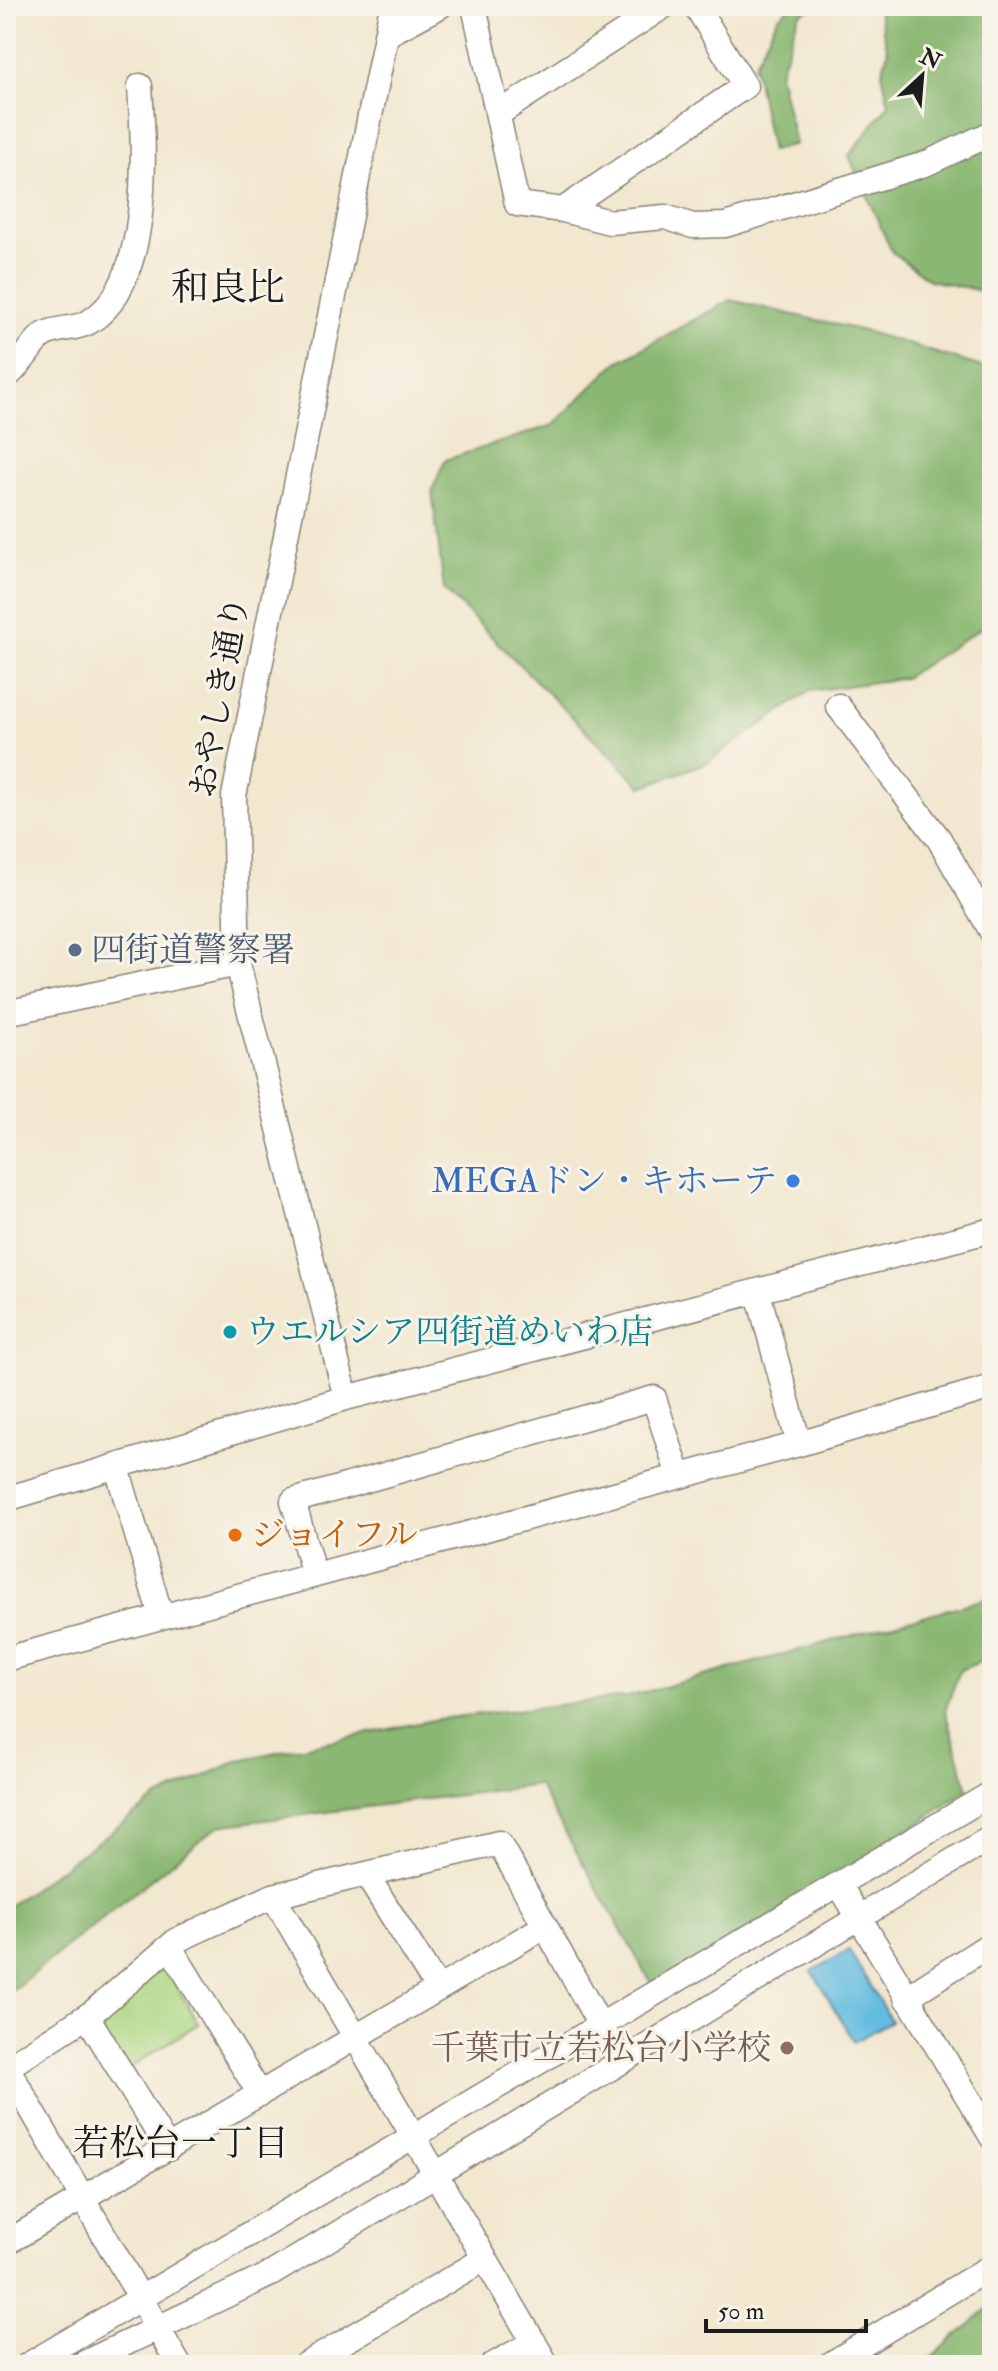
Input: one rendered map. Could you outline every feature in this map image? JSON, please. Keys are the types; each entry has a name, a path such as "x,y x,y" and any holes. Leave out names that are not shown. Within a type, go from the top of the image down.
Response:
{"street":[{"name":"おやしき通り","path":"346,1398 238,964 234,796 392,6"},
{"path":"386,35 440,6"},
{"path":"474,6 517,204 563,210 610,222 665,217 693,226 725,225 925,164 992,133"},
{"path":"498,114 664,6"},
{"path":"563,210 745,86 696,6"},
{"path":"6,377 22,364 42,336 90,322 120,283 138,242 145,152 140,86"},
{"path":"838,706 939,839 992,932"},
{"path":"6,1013 238,964"},
{"path":"6,1499 346,1398 992,1230"},
{"path":"758,1293 799,1444"},
{"path":"6,1659 799,1444 992,1387"},
{"path":"314,1575 293,1501 654,1398 679,1476"},
{"path":"117,1468 161,1616"},
{"path":"28,2365 840,1886 992,1793"},
{"path":"80,2365 271,2274 432,2173 992,1837"},
{"path":"179,2365 6,2067 87,2016 170,1947 273,1896 499,1843 620,2061"},
{"path":"366,1874 438,1989"},
{"path":"840,1886 992,2137"},
{"path":"273,1896 432,2173 547,2365"},
{"path":"6,2243 545,1926"},
{"path":"906,1998 992,1943"},
{"path":"170,1947 260,2094"},
{"path":"87,2016 168,2149"},
{"path":"305,2365 484,2259"},
{"path":"829,2365 992,2266"},
{"path":"493,2365 534,2342"}],"green space":[{"path":"792,6 814,6 799,15 779,74 795,144 771,151 754,65 778,17"},
{"path":"877,6 992,6 992,293 929,280 892,252 849,156 889,104 882,73 888,51"},
{"path":"730,300 868,332 992,370 992,621 904,678 810,691 708,762 642,787 444,589 432,491 445,460 553,425 616,363"},
{"path":"992,1597 992,1657 960,1670 945,1711 968,1789 844,1876 653,1986 538,1785 218,1826 6,1995 6,1908 156,1799 239,1760 438,1719 627,1697"},
{"path":"158,1968 168,1971 198,2024 126,2070 98,2026 101,2012"},
{"path":"992,2305 992,2365 923,2365"}],"water":[{"path":"849,1950 891,2021 854,2042 812,1971"}],"place":[{"name":"四街道警察署","path":"75,950"},
{"name":"MEGAドン・キホーテ","path":"793,1181"},
{"name":"ウエルシア四街道めいわ店","path":"230,1332"},
{"name":"ジョイフル","path":"235,1535"},
{"name":"千葉市立若松台小学校","path":"787,2048"}],"district":[{"name":"和良比","path":"228,288"},
{"name":"若松台一丁目","path":"181,2143"}]}
